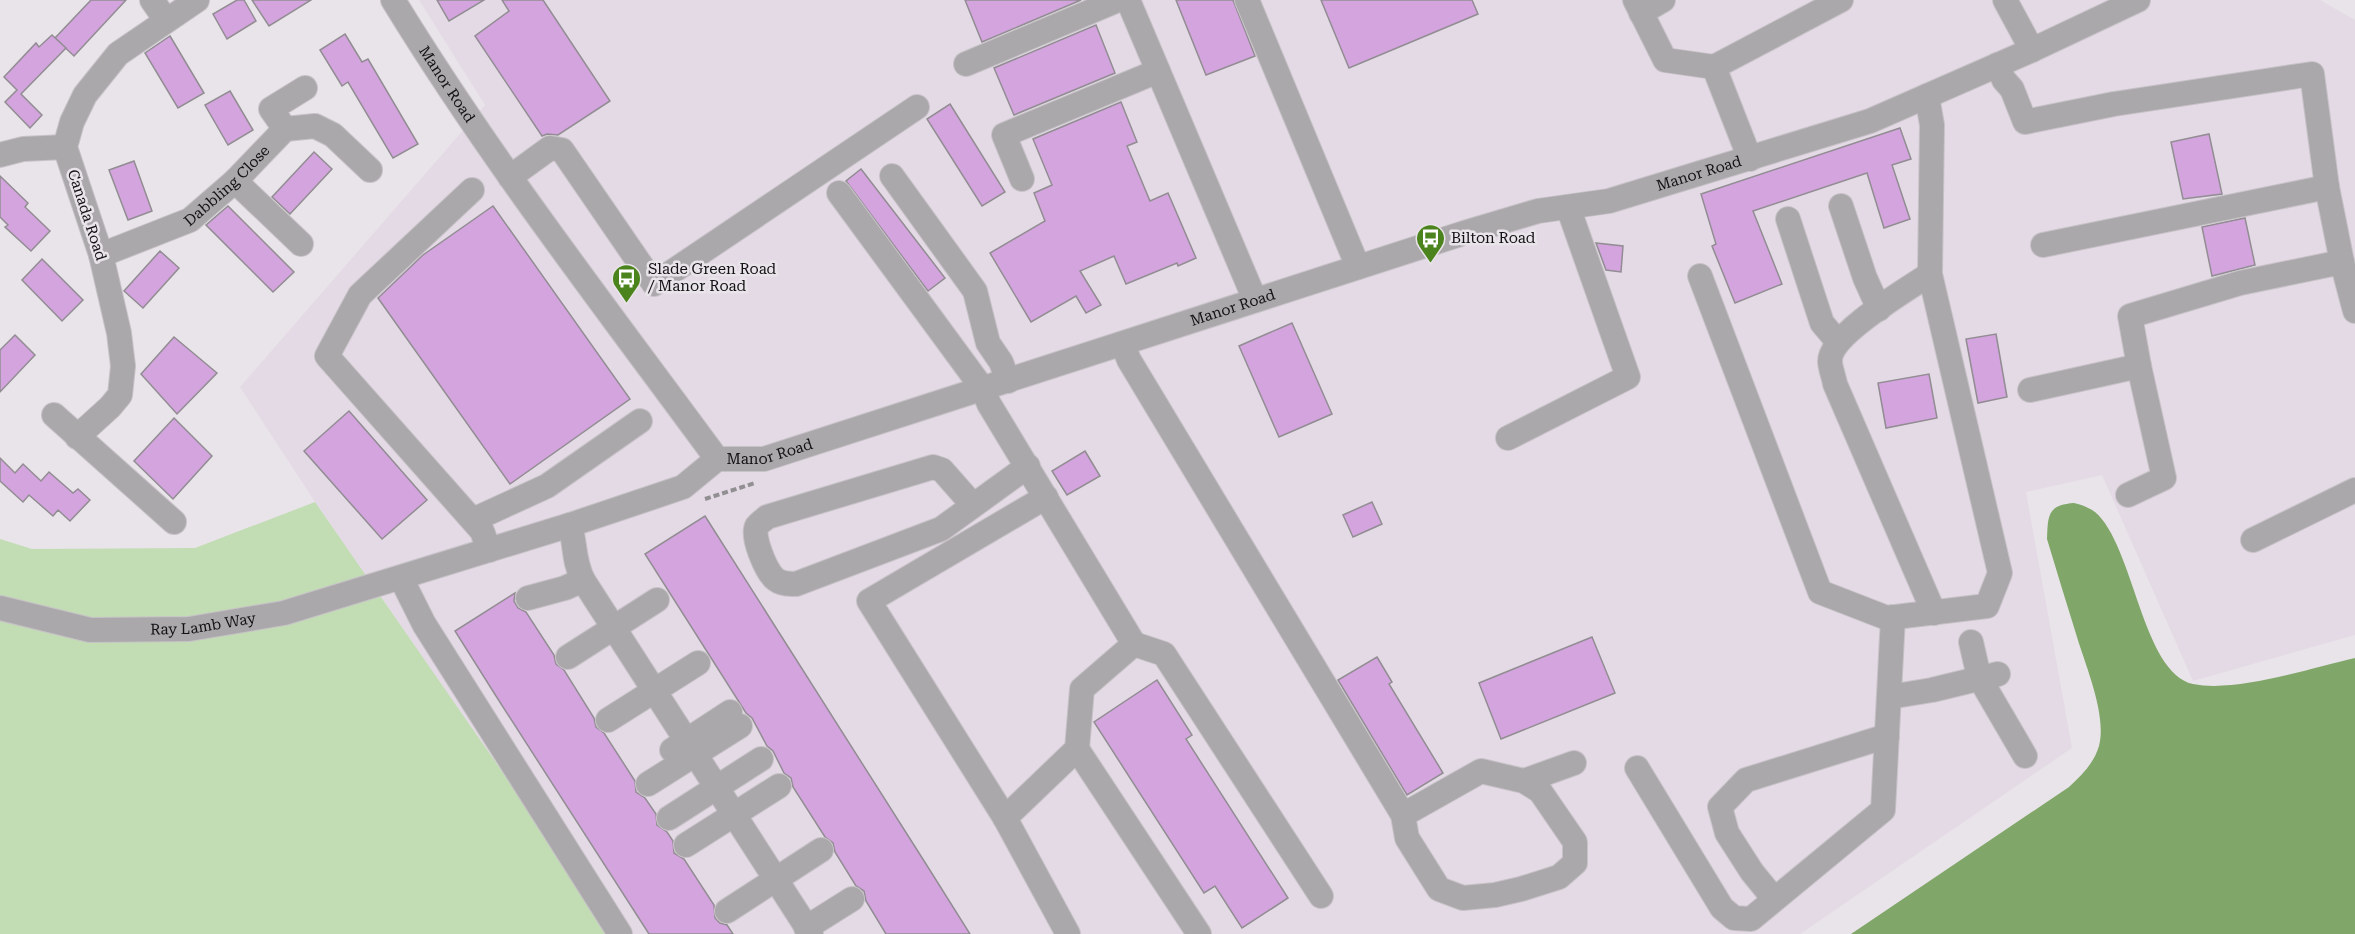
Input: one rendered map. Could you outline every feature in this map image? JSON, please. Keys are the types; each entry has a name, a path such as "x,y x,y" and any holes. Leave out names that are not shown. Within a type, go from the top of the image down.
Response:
{"street":[{"path":"152,0 166,20"},
{"path":"0,155 23,149 65,147 72,122 84,95 118,54 197,0"},
{"name":"Manor Road","path":"393,0 430,60 510,177 717,459"},
{"path":"966,64 1118,0"},
{"path":"1128,0 1255,300"},
{"path":"1247,0 1358,267"},
{"path":"1663,0 1638,6 1665,60 1714,67 1840,0"},
{"path":"2005,0 2032,50"},
{"name":"Manor Road","path":"401,578 683,487 717,459 764,459 1538,211 1609,201 1870,121 2032,50 2138,0"},
{"path":"1997,65 2004,80 2012,89 2025,122 2114,104 2312,74 2327,187 2342,262 2355,310"},
{"name":"Manor Road","path":"1714,67 1750,159"},
{"path":"1022,179 1004,135 1158,70"},
{"path":"305,88 271,109 285,129 315,126 333,135 370,170"},
{"path":"1700,276 1820,592 1887,618 1987,606 2000,573 1930,274 1932,125 1927,96"},
{"path":"510,177 550,148 562,150 654,284 916,107"},
{"name":"Dabbling Close","path":"101,255 190,220 236,181 285,129"},
{"name":"Canada Road","path":"65,147 101,255 119,333 123,366 120,395 77,437"},
{"path":"892,176 975,291 988,343 1001,362 1008,381"},
{"path":"236,181 301,244"},
{"path":"2043,245 2327,187"},
{"path":"472,190 360,295 327,356 473,520 482,531 489,550"},
{"path":"839,194 983,389 989,404 1134,644 1164,654 1321,896"},
{"path":"1841,206 1865,278 1879,309"},
{"path":"1508,438 1628,377 1568,207"},
{"path":"1788,219 1822,323 1838,342"},
{"path":"2128,495 2164,478 2130,316 2240,283 2342,262"},
{"path":"1930,274 1862,320 1838,342 1830,360 1835,384 1934,612"},
{"path":"1123,345 1135,370 1402,815 1407,838 1439,889 1462,898 1496,895 1559,877 1575,863 1575,842 1540,791 1524,781 1481,771 1402,815"},
{"path":"2030,390 2139,366"},
{"path":"54,415 174,522"},
{"path":"473,520 547,486 640,422"},
{"path":"972,504 942,470 933,467 767,517 757,526 754,534 756,543 774,579 786,584 796,584 940,529 1028,466"},
{"path":"2253,540 2355,490"},
{"path":"1046,497 869,601 1005,818 1068,934"},
{"path":"570,525 574,539 575,565 583,580 771,873 813,932 856,904"},
{"path":"401,578 424,624 620,934"},
{"name":"Ray Lamb Way","path":"0,608 90,630 189,629 284,613 401,578"},
{"path":"528,598 565,588 583,580"},
{"path":"564,650 654,594"},
{"path":"1637,768 1722,908 1734,918 1751,919 1883,810 1893,617"},
{"path":"1971,642 2025,756"},
{"path":"1134,644 1082,689 1077,749 1199,934"},
{"path":"604,715 694,657"},
{"path":"1889,697 1932,690 1989,676"},
{"path":"644,777 735,719"},
{"path":"1774,899 1752,872 1727,833 1720,807 1746,780 1887,736"},
{"path":"1005,818 1077,749"},
{"path":"1524,781 1574,763"},
{"path":"770,773 725,802 678,832 770,773"},
{"path":"723,904 816,843"}],"shaded area":[{"path":"419,0 2320,0 2355,20 2355,635 2193,681 2102,475 2026,492 2072,748 1800,934 615,934 315,502 240,387 485,105"},
{"path":"315,502 615,934 0,934 0,539 32,549 195,548"},
{"path":"2074,503 2095,512 2108,528 2120,551 2150,633 2162,657 2176,675 2193,684 2230,685 2274,678 2355,658 2355,934 1851,934 2069,787 2094,758 2101,734 2098,706 2047,539 2049,518 2054,509"}],"building":[{"path":"91,0 126,0 74,56 55,38"},
{"path":"237,0 244,0 256,21 227,39 213,14"},
{"path":"252,0 311,0 269,26"},
{"path":"437,0 484,0 449,21"},
{"path":"502,0 543,0 610,101 558,135 542,136 475,36 509,11"},
{"path":"965,0 1081,0 982,42"},
{"path":"1176,0 1233,0 1255,56 1206,75"},
{"path":"1321,0 1472,0 1478,14 1349,68"},
{"path":"1096,25 1115,73 1014,115 994,68"},
{"path":"345,34 362,62 368,59 418,144 393,158 348,82 342,86 320,50"},
{"path":"52,35 66,48 21,94 42,115 30,128 5,102 17,90 4,77 36,43 39,47"},
{"path":"170,36 204,93 178,108 145,53"},
{"path":"230,91 253,130 228,145 205,105"},
{"path":"1121,102 1137,142 1127,146 1150,201 1168,193 1196,258 1178,266 1177,263 1126,284 1114,256 1080,271 1101,305 1086,313 1076,296 1031,322 990,253 1045,221 1034,193 1052,185 1033,139"},
{"path":"950,104 1005,192 982,206 927,119"},
{"path":"1900,128 1911,159 1892,165 1910,219 1884,228 1867,173 1753,211 1782,284 1735,303 1712,246 1716,244 1701,194"},
{"path":"2209,134 2222,194 2183,199 2171,142"},
{"path":"314,152 332,169 290,214 272,197"},
{"path":"134,161 152,211 128,220 109,170"},
{"path":"861,169 945,278 928,291 846,181"},
{"path":"0,176 28,203 25,207 50,231 31,251 5,227 8,225 0,217"},
{"path":"228,206 294,272 273,292 206,225"},
{"path":"493,206 630,399 510,484 378,298 423,255"},
{"path":"2245,218 2255,265 2212,276 2202,227"},
{"path":"1596,243 1623,246 1621,272 1606,270"},
{"path":"160,251 179,268 143,308 124,291"},
{"path":"42,259 83,300 62,321 22,280"},
{"path":"1292,323 1332,414 1279,437 1239,346"},
{"path":"1996,334 2007,397 1978,403 1966,339"},
{"path":"15,335 35,355 0,392 0,350"},
{"path":"174,337 217,373 177,414 141,374"},
{"path":"1929,374 1937,418 1886,428 1878,383"},
{"path":"349,411 427,500 382,539 304,451"},
{"path":"174,418 212,456 173,499 134,461"},
{"path":"1085,451 1100,476 1067,495 1052,471"},
{"path":"0,458 15,473 23,464 41,481 49,472 73,493 78,489 90,500 70,521 58,510 53,516 29,495 23,502 0,481"},
{"path":"1372,502 1382,524 1353,537 1343,515"},
{"path":"705,516 970,934 886,934 866,901 864,891 856,886 835,852 833,843 825,837 793,787 791,778 784,773 773,751 767,746 752,718 746,713 645,554"},
{"path":"515,593 514,601 518,608 526,612 554,655 556,664 564,670 594,718 596,727 604,733 635,781 636,792 645,798 656,814 657,825 667,832 673,841 674,853 684,859 714,905 715,918 727,925 733,934 649,934 496,696 455,631"},
{"path":"1592,637 1615,693 1501,739 1479,683"},
{"path":"1377,657 1392,682 1389,684 1443,773 1407,795 1338,680"},
{"path":"1157,680 1192,735 1186,739 1288,898 1242,928 1215,886 1204,893 1094,722"}],"place":[{"name":"Bilton Road","path":"1430,264"},
{"name":"Slade Green Road / Manor Road","path":"627,304"}]}
